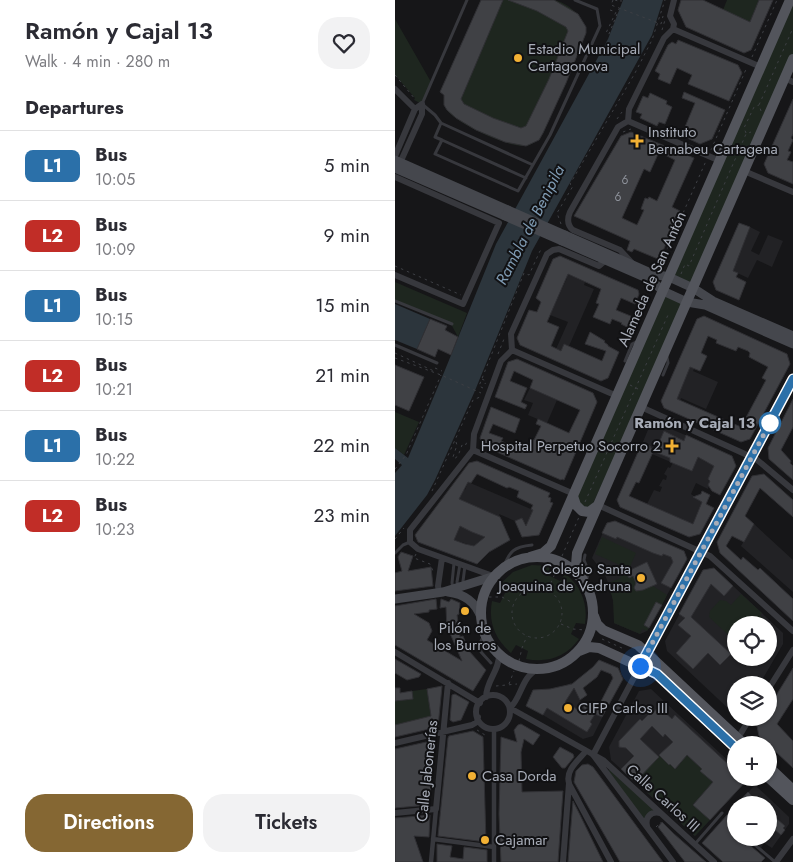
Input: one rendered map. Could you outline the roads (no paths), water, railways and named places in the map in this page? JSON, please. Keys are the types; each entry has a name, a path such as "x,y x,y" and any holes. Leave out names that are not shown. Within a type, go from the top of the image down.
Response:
{"main road":[{"name":"Alameda de San Antón","path":"503,568 515,561 543,553 550,548 663,291 673,279 720,161 790,0"},
{"path":"578,652 588,637 593,616 592,600 577,569 576,555 744,171 789,80 793,59"},
{"path":"396,167 653,274 673,279 693,288 713,301 793,336"},
{"path":"564,236 606,260 651,280 663,291 687,302 705,305 793,344"},
{"path":"640,666 793,379"},
{"path":"574,495 576,505 581,511 589,512 598,505"},
{"path":"530,557 546,558 559,562 574,571 584,583"},
{"path":"481,617 483,595 495,576 503,568"},
{"path":"395,599 441,592 495,576"},
{"path":"441,592 457,594 470,600 478,609 490,645 499,654 517,666 538,669 560,665 585,648 595,647 657,674 731,736"},
{"path":"593,616 603,630 638,645 732,736"},
{"path":"777,775 793,790"},
{"path":"777,785 793,800"}],"street":[{"path":"673,30 670,14 674,0"},
{"path":"673,30 761,67"},
{"path":"495,576 418,549 410,542 411,528 473,450 474,434 501,361 512,350 511,334 546,257 564,236 569,212 619,128 628,121 629,109 664,38 673,30"},
{"path":"395,89 415,109"},
{"path":"396,167 415,109 422,104"},
{"path":"396,167 421,114 422,104"},
{"path":"628,121 720,161"},
{"path":"395,275 463,304 499,223 396,167"},
{"path":"744,171 793,192"},
{"path":"512,350 617,396"},
{"path":"641,407 763,463 793,490"},
{"path":"473,450 574,495"},
{"path":"598,505 701,551 720,564 793,631"},
{"path":"441,558 438,586 441,592"},
{"path":"777,676 793,650"},
{"path":"395,652 480,703"},
{"path":"486,697 486,689 499,663 499,654"},
{"path":"611,862 567,778 569,771 590,753 640,666"},
{"path":"509,708 515,703 529,674 538,669"},
{"name":"Calle Jabonerías","path":"431,862 448,683"},
{"path":"395,743 474,725 477,720 477,717 477,711 480,703 486,697 499,697 506,701 509,708 510,716 500,728 494,729 484,726 477,717"},
{"name":"Calle Carlos III","path":"509,708 603,760 714,862"},
{"path":"494,729 494,862"},
{"name":"Calle Carlos III","path":"590,753 673,862"},
{"path":"563,862 569,783"},
{"path":"395,814 436,808"},
{"path":"648,828 646,822 648,817 653,813 660,813"},
{"path":"433,839 494,847"},
{"path":"775,862 793,839"}],"lane":[{"path":"467,0 422,104 435,114 441,123 533,164"},
{"path":"442,140 435,154 517,191 550,135 600,26 597,9 575,0"},
{"path":"441,123 435,137 526,178"},
{"path":"395,301 451,324"},
{"path":"625,360 632,344 641,340"},
{"path":"395,345 437,363"},
{"path":"663,375 668,363 665,352"},
{"path":"395,554 403,545 410,542"},
{"path":"503,568 511,551 515,548 532,545"},
{"path":"584,583 587,570 584,560 585,555"},
{"path":"460,564 463,581 459,587 451,583 460,564"},
{"path":"485,633 481,641 481,652 491,663"},
{"path":"695,844 722,813"},
{"path":"756,846 775,862"}],"water":[{"name":"Rambla de Benipila","path":"623,0 663,0 652,35 532,251 474,393 435,480 427,495 395,536 395,473 402,465 395,459 395,448 408,458 496,244 608,39"},
{"path":"395,304 430,319 417,349 395,340"}],"place":[{"name":"Estadio Municipal Cartagonova","path":"518,58"},
{"name":"Instituto Bernabeu Cartagena","path":"637,141"},
{"name":"Ramón y Cajal 13","path":"770,423"},
{"name":"Hospital Perpetuo Socorro 2","path":"672,446"},
{"name":"Colegio Santa Joaquina de Vedruna","path":"641,578"},
{"name":"Pilón de los Burros","path":"465,611"},
{"name":"CIFP Carlos III","path":"568,708"},
{"name":"Casa Dorda","path":"472,776"},
{"name":"Cajamar","path":"485,840"}]}
